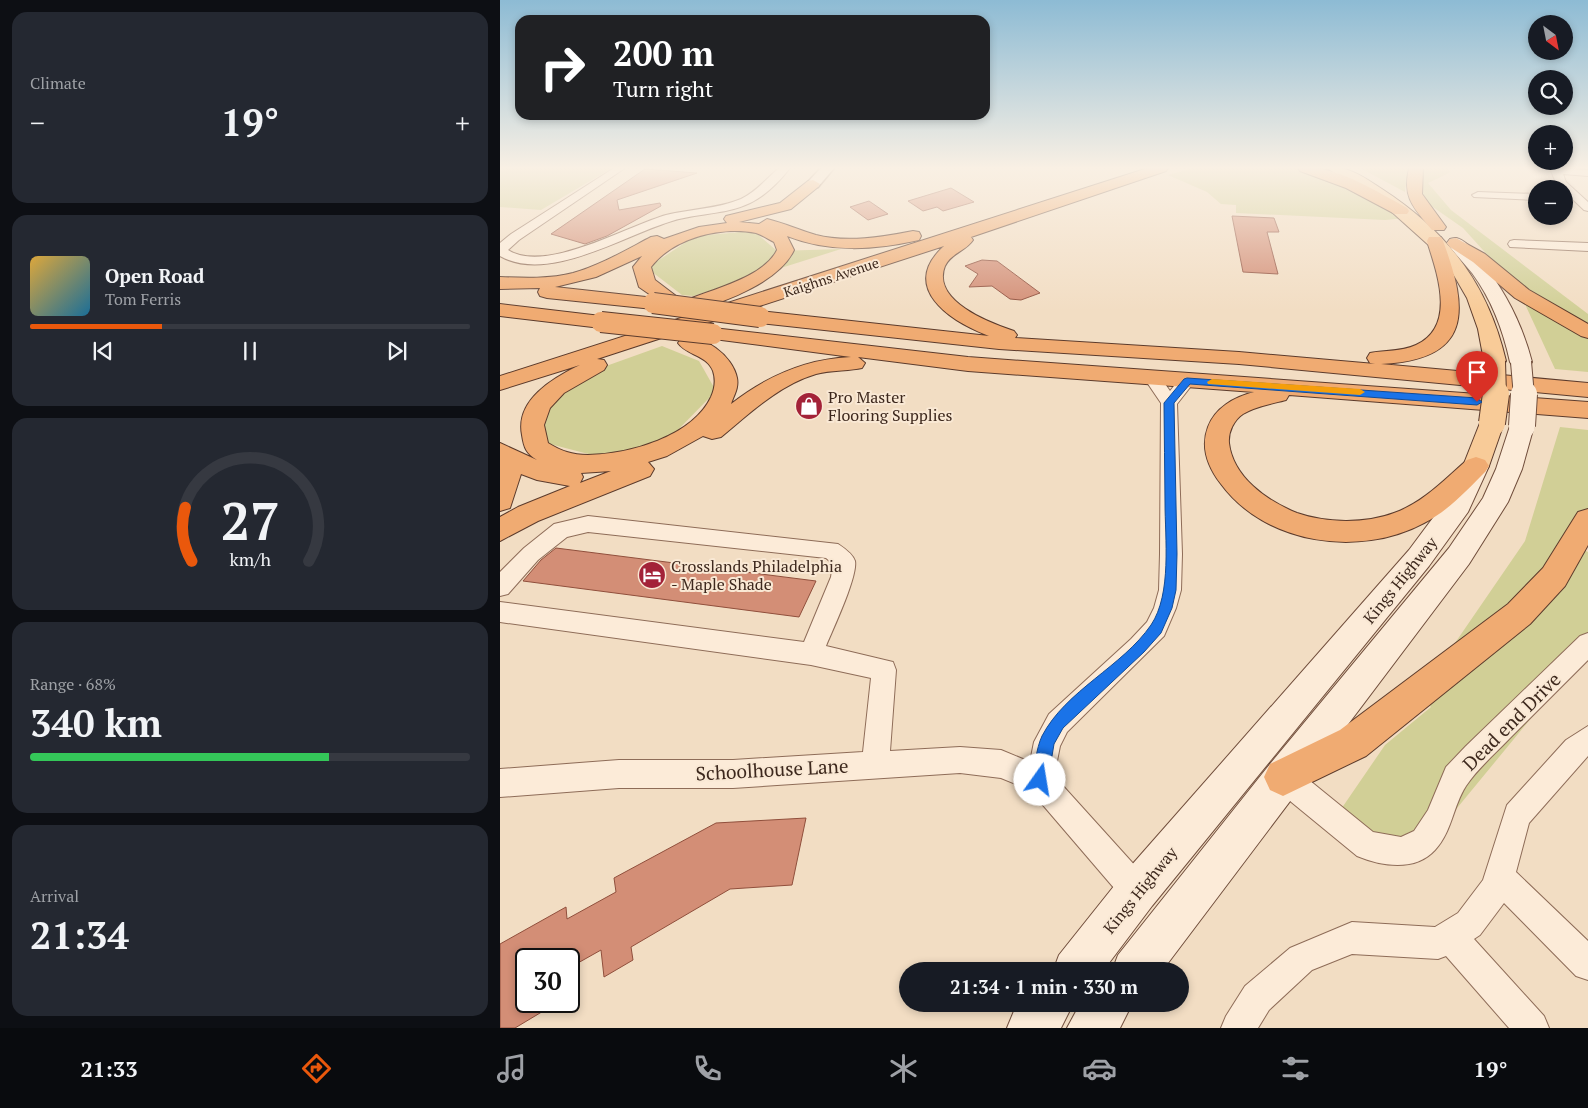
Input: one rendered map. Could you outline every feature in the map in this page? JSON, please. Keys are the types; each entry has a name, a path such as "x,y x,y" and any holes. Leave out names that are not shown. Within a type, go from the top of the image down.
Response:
{"highway":[{"path":"500,285 550,282 577,278 605,268 674,234 747,216"},
{"path":"788,231 790,216"},
{"name":"Kaighns Avenue","path":"500,370 660,312 992,216"},
{"name":"Kaighns Avenue","path":"500,383 704,321 1018,216"},
{"path":"1239,358 1389,358 1413,356 1428,349 1442,333 1450,304 1449,286 1437,234 1426,216"},
{"path":"711,224 762,223 826,242 856,243 892,240 962,226"},
{"path":"500,310 601,322 660,312 769,271 783,257 784,244 779,237 769,232 740,227 702,231 668,243 645,260 641,274 660,312 664,336 688,343 716,358 721,364 726,377 726,390 719,407 694,431 655,452 613,463 584,464 552,458 537,447 532,434 533,420 544,400 558,387 594,366 656,341 704,321"},
{"path":"985,227 979,234 959,243 942,255 934,269 936,285 946,302 963,316 1028,345"},
{"path":"1456,243 1479,258 1522,294 1588,332"},
{"path":"500,285 704,321 968,364 1588,410"},
{"path":"660,312 704,321 760,317 857,329 1028,345 1239,358 1588,390"},
{"path":"500,530 534,511 638,470 692,445 768,386 810,368 842,363 932,367 968,364"},
{"path":"1366,393 1266,396 1237,406 1224,418 1217,434 1217,452 1224,471 1249,498 1271,513 1316,528 1350,531 1387,526 1417,515 1441,498 1476,466"},
{"path":"503,454 537,471 565,477 596,476 638,470"},
{"path":"500,502 508,475 503,454"},
{"path":"1283,778 1353,743 1519,614 1554,578 1588,520"}],"main road":[{"name":"Kings Highway","path":"1082,962 1137,892 1419,558 1458,505 1476,466 1492,423 1497,391 1495,361 1490,332 1474,294 1437,234 1409,216"},
{"path":"1418,216 1437,234 1456,243"},
{"name":"Kings Highway","path":"1141,962 1283,778 1459,556 1494,502 1509,469 1522,426 1524,393 1521,362 1512,329 1502,306 1482,273 1456,243"},
{"path":"1031,1028 1044,1012"},
{"path":"1091,1028 1103,1012"}],"street":[{"path":"548,216 503,247 502,251 512,257 530,259 553,259 580,254 668,218 678,216"},
{"path":"1514,244 1588,247"},
{"path":"1040,780 1047,742 1058,723 1156,629 1165,608 1170,590 1171,554 1169,403 1152,378"},
{"path":"1169,403 1187,381"},
{"path":"500,587 531,554 561,530 588,524 832,550 844,561 842,577 811,654"},
{"path":"500,612 811,654 884,670 875,764"},
{"name":"Dead end Drive","path":"1283,778 1367,846 1403,852 1424,841 1438,820 1456,777 1475,755 1588,644"},
{"path":"1238,1028 1257,998 1301,959 1352,938 1438,943 1469,924 1496,888 1518,815 1575,749 1588,739"},
{"name":"Schoolhouse Lane","path":"500,783 619,774 733,774 960,760 1001,764 1040,780 1137,892"},
{"path":"1500,878 1588,964"},
{"path":"1450,936 1532,1028"}],"shaded area":[{"path":"1299,216 1404,216 1407,218 1385,220"},
{"path":"1446,216 1459,216 1588,314 1588,372 1555,369 1524,302 1492,260 1463,228"},
{"path":"754,231 777,251 841,249 693,296 682,295 647,268 695,236"},
{"path":"662,346 699,361 716,391 669,439 604,458 542,442 546,406 595,370"},
{"path":"1560,427 1588,430 1588,514 1572,544 1588,552 1588,649 1425,847 1362,843 1335,818 1385,745 1431,707 1420,694 1525,541"}],"building":[{"path":"577,216 643,216 607,236 585,244 551,234"},
{"path":"862,216 881,216 868,220"},
{"path":"1232,216 1274,218 1279,232 1267,232 1278,274 1243,272"},
{"path":"982,260 997,261 1040,293 1021,300 1010,299 992,286 969,287 978,274 965,266"},
{"path":"556,548 816,581 799,617 523,581 541,560"},
{"path":"806,818 792,885 730,889 631,947 633,960 604,977 601,950 580,962 580,948 515,948 515,1013 540,1013 515,1028 500,1028 500,944 566,907 567,919 616,892 614,878 716,823"}],"slow traffic":[{"path":"1212,382 1360,392"}],"place":[{"name":"Pro Master Flooring Supplies","path":"809,406"},
{"name":"Crosslands Philadelphia - Maple Shade","path":"652,575"}],"route":[{"path":"1040,780 1047,742 1058,723 1068,711 1139,647 1156,629 1165,608 1170,590 1171,554 1169,403 1187,381 1223,382 1477,402"}]}
